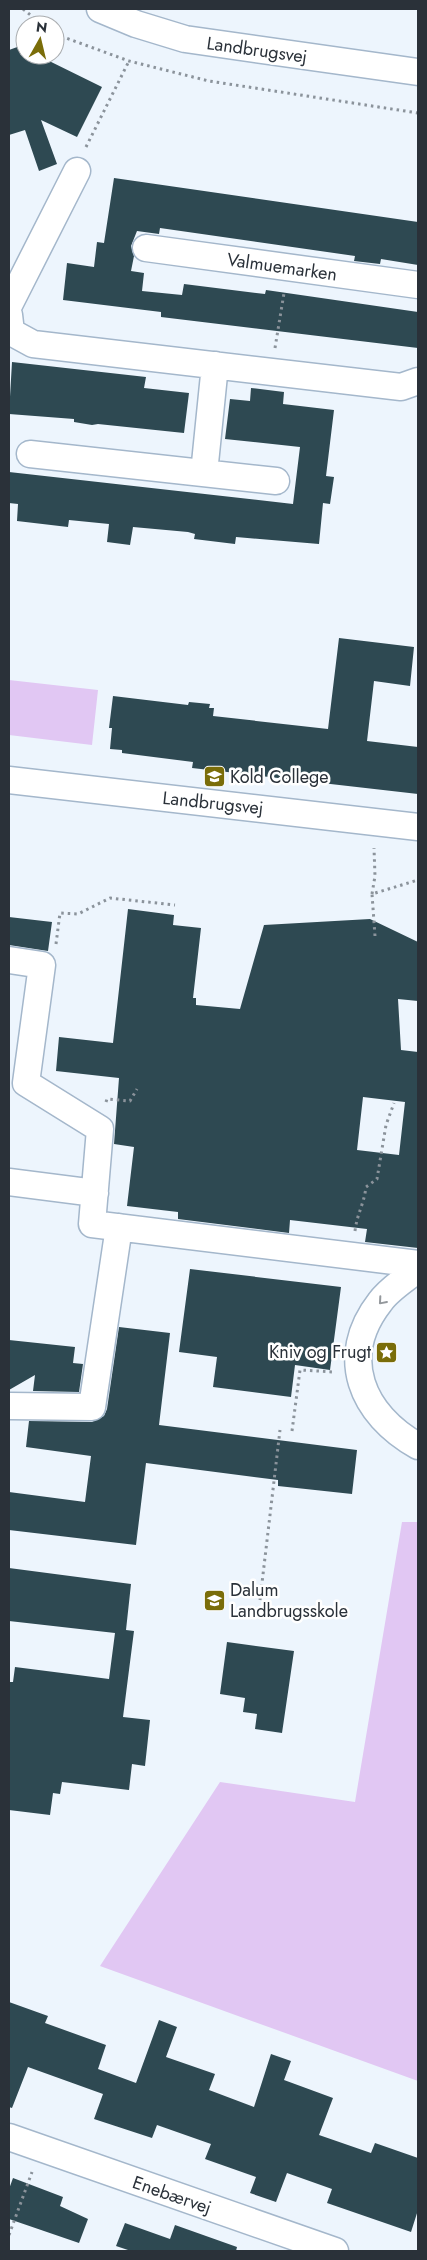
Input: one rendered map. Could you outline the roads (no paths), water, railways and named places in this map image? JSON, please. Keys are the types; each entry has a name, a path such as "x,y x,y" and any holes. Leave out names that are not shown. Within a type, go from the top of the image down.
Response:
{"street":[{"name":"Landbrugsvej","path":"100,9 136,24 184,39 418,72"},
{"path":"9,305 77,171"},
{"name":"Valmuemarken","path":"146,248 418,285"},
{"path":"9,327 34,344 400,386 418,381"},
{"path":"204,473 215,365"},
{"path":"30,454 276,481"},
{"name":"Landbrugsvej","path":"9,780 418,827"},
{"path":"9,960 42,965 26,1083 100,1129 92,1224 418,1264"},
{"path":"9,1182 95,1193"},
{"path":"9,1406 92,1407 119,1228"},
{"path":"418,1269 381,1300 371,1315 359,1347 360,1373 365,1393 384,1422 418,1446"},
{"name":"Enebærvej","path":"9,2137 335,2251"}],"place":[{"name":"Kold College","path":"214,777"},
{"name":"Kniv og Frugt","path":"387,1352"},
{"name":"Dalum Landbrugsskole","path":"214,1600"}]}
